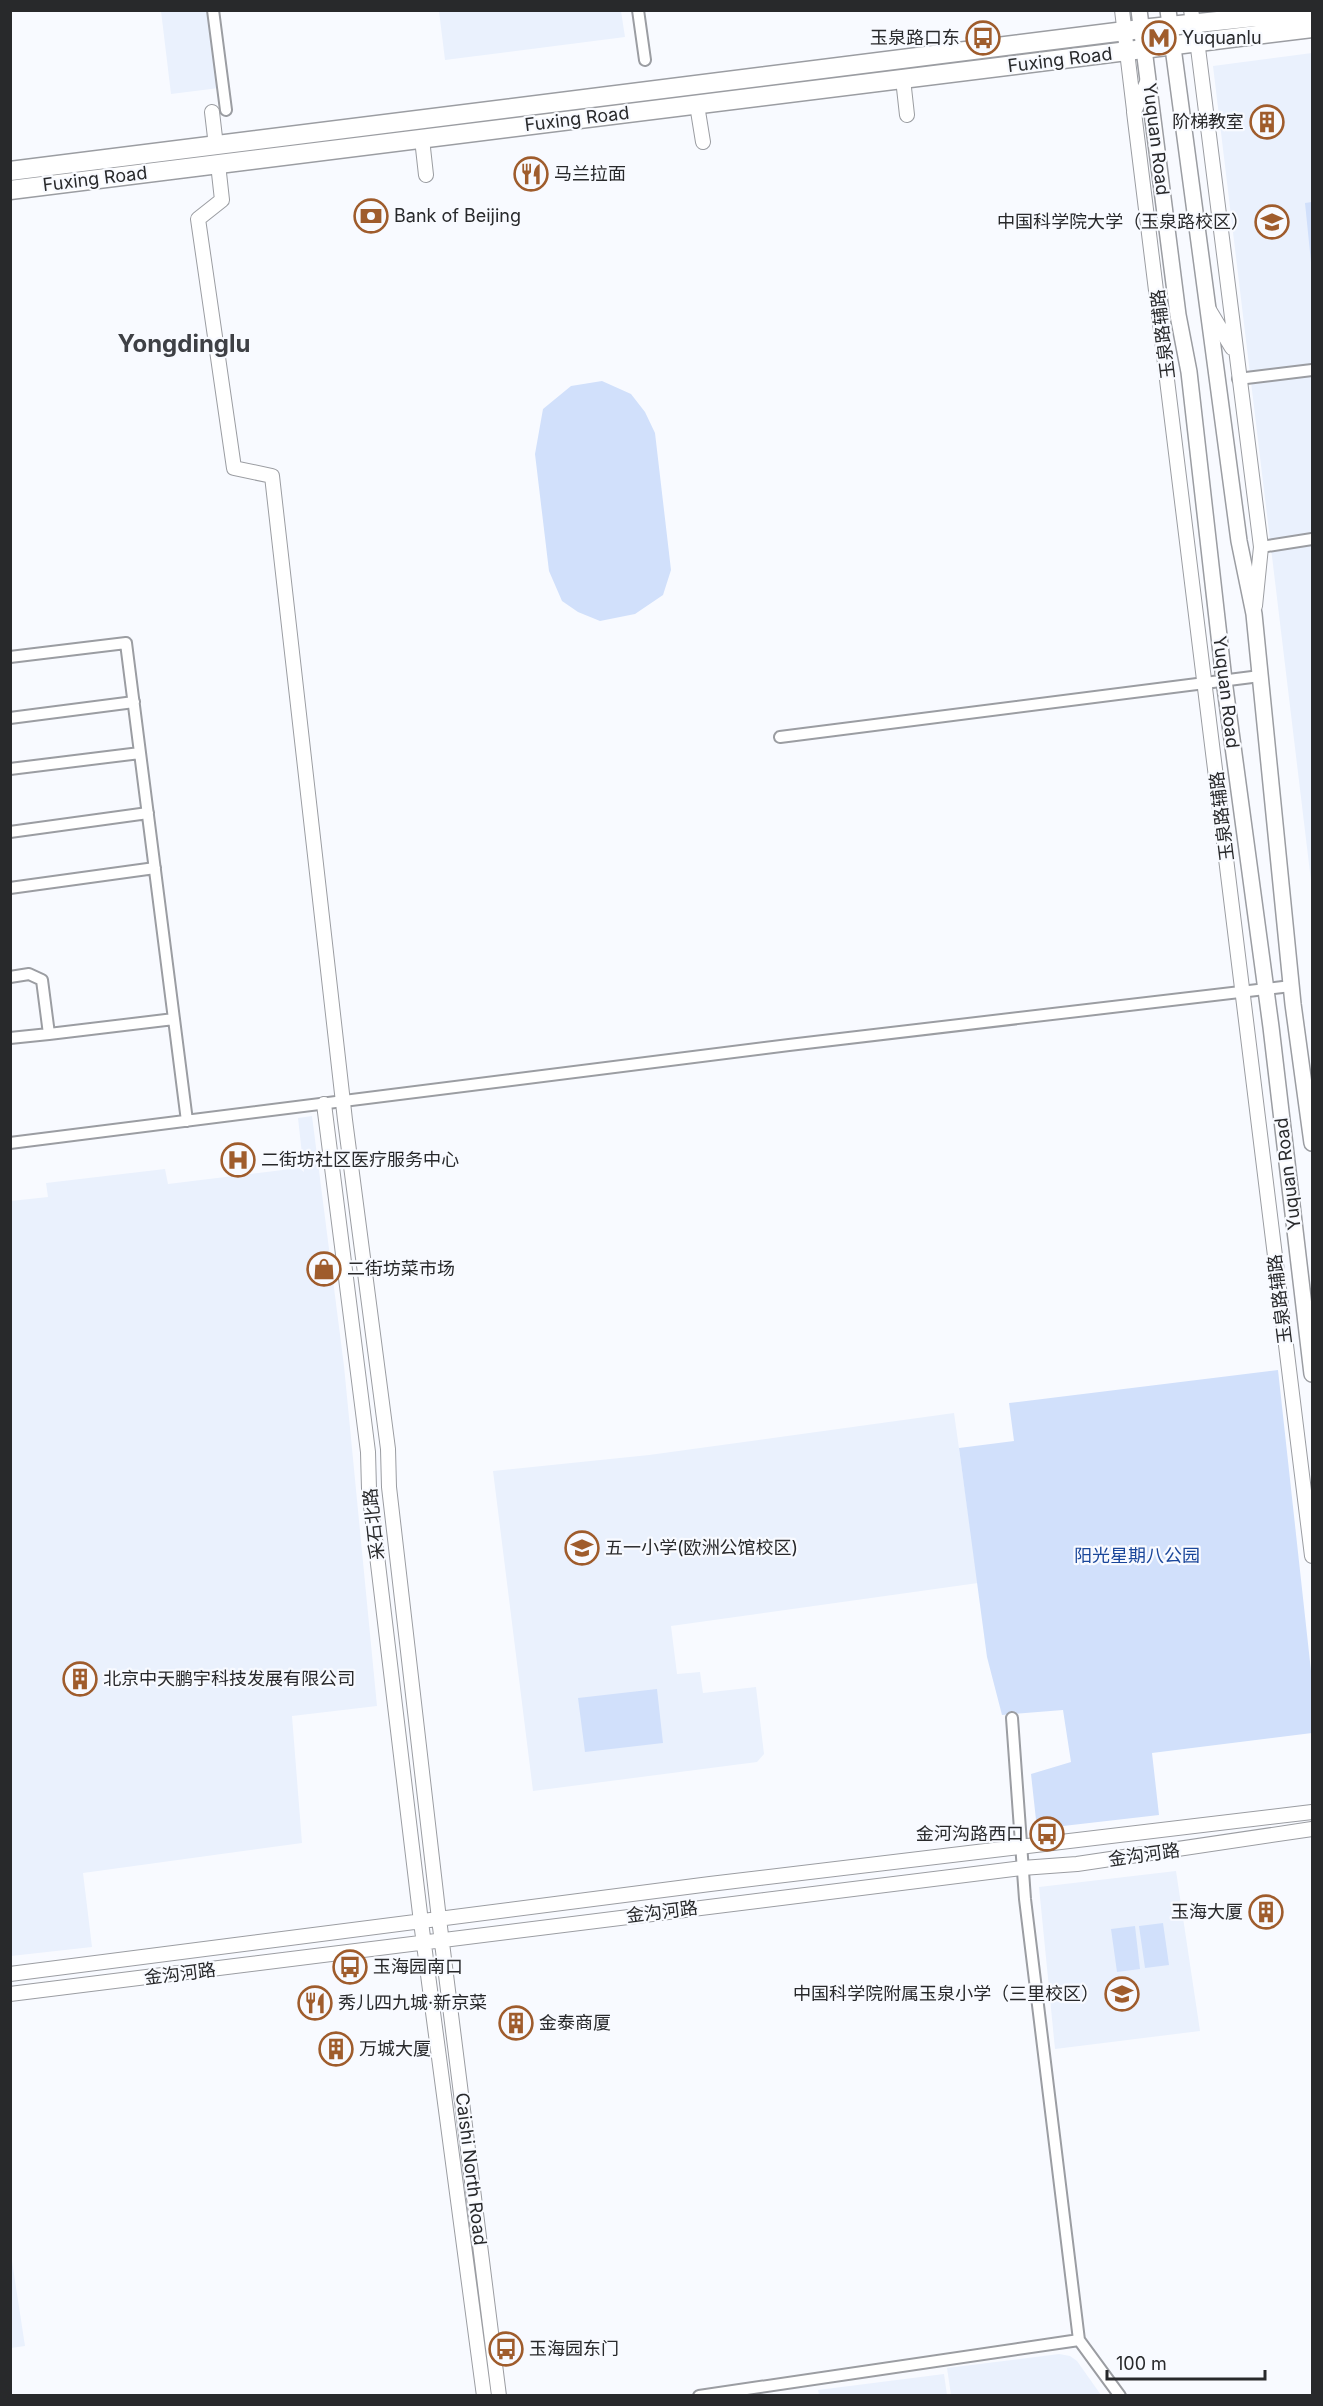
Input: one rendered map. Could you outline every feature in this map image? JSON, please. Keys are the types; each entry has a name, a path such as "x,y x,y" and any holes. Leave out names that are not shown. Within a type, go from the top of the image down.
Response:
{"highway":[{"name":"Fuxing Road","path":"10,190 217,155 1133,30 1169,18 1312,11"},
{"name":"Fuxing Road","path":"10,171 422,139 1312,28"}],"main road":[{"name":"Yuquan Road","path":"1139,10 1133,30 1136,50 1148,80 1178,315 1189,372 1224,680 1271,1028 1312,1374"},
{"name":"Yuquan Road","path":"1169,18 1196,234 1239,541 1254,614 1291,986 1312,1143"},
{"path":"1271,1028 1276,1019 1284,1016 1290,1017 1296,1023"}],"street":[{"path":"213,10 226,111"},
{"path":"638,10 645,60"},
{"name":"Yuquan Road","path":"1122,10 1133,30"},
{"path":"1192,17 1261,547 1254,614"},
{"name":"Yuquan Road","path":"1134,112 1136,50"},
{"path":"903,79 907,115"},
{"path":"1134,112 1148,80"},
{"path":"697,105 703,142"},
{"path":"212,112 217,155"},
{"name":"玉泉路辅路","path":"1134,112 1312,1556"},
{"path":"422,139 426,176"},
{"name":"采石北路","path":"217,155 222,200 198,219 234,468 272,476 344,1102 388,1449 389,1487 442,1942"},
{"path":"1208,308 1236,355"},
{"path":"1238,379 1312,370"},
{"path":"1261,547 1312,539"},
{"path":"10,657 126,643 187,1121"},
{"path":"780,737 1260,676"},
{"path":"10,718 134,702"},
{"path":"10,769 140,753"},
{"path":"10,832 148,813"},
{"path":"10,888 155,868"},
{"path":"10,976 29,974 42,980 49,1034"},
{"path":"10,1143 789,1045 1291,986"},
{"path":"10,1038 174,1019"},
{"name":"采石北路","path":"324,1104 368,1452 369,1489 425,1945"},
{"path":"1012,1718 1022,1868 1079,2340 1120,2396"},
{"name":"金沟河路","path":"10,1974 1021,1846 1312,1812"},
{"name":"金沟河路","path":"10,1994 425,1945 608,1919 1022,1868 1100,1861 1312,1829"},
{"name":"Caishi North Road","path":"442,1942 500,2396"},
{"name":"Caishi North Road","path":"425,1945 484,2396"},
{"path":"699,2396 1079,2340"}],"shaded area":[{"path":"161,11 208,11 219,88 171,94"},
{"path":"439,11 621,11 625,37 445,60"},
{"name":"中国科学院大学（玉泉路校区）","path":"1312,53 1312,889 1213,66"},
{"path":"312,1116 344,1366 377,1706 292,1716 302,1843 83,1873 92,1947 11,1956 11,1201 48,1197 46,1183 165,1169 168,1184 299,1168 304,1172 298,1118"},
{"path":"954,1413 978,1583 671,1626 677,1674 700,1672 703,1693 756,1687 764,1754 757,1762 533,1791 493,1471 649,1455"},
{"name":"中国科学院附属玉泉小学（三里校区）","path":"1176,1871 1200,2031 1055,2049 1039,1887"},
{"path":"10,2248 25,2346 11,2348 10,2348"},
{"path":"1059,2354 1070,2356 1077,2361 1101,2395 951,2395 947,2368"},
{"path":"944,2374 947,2395 819,2395 818,2390"}],"green space":[{"path":"1312,202 1312,272 1305,203"},
{"path":"602,381 631,394 645,412 655,433 671,570 663,595 635,614 600,621 578,612 562,601 549,571 535,454 543,409 571,386"},
{"name":"阳光星期八公园","path":"1278,1370 1312,1680 1312,1733 1152,1753 1159,1815 1037,1829 1031,1774 1071,1762 1063,1710 1002,1715 987,1657 959,1448 1014,1441 1009,1403"},
{"path":"657,1689 663,1743 585,1752 578,1698"},
{"path":"1163,1923 1169,1965 1145,1968 1139,1926"},
{"path":"1135,1926 1140,1969 1117,1972 1111,1929"}],"place":[{"name":"玉泉路口东","path":"983,38"},
{"name":"Yuquanlu","path":"1159,38"},
{"name":"阶梯教室","path":"1267,122"},
{"name":"马兰拉面","path":"531,174"},
{"name":"Bank of Beijing","path":"371,216"},
{"name":"中国科学院大学（玉泉路校区）","path":"1272,222"},
{"name":"二街坊社区医疗服务中心","path":"238,1160"},
{"name":"二街坊菜市场","path":"324,1269"},
{"name":"五一小学(欧洲公馆校区)","path":"582,1548"},
{"name":"北京中天鹏宇科技发展有限公司","path":"80,1679"},
{"name":"金河沟路西口","path":"1047,1834"},
{"name":"玉海大厦","path":"1266,1912"},
{"name":"玉海园南口","path":"350,1967"},
{"name":"中国科学院附属玉泉小学（三里校区）","path":"1122,1994"},
{"name":"秀儿四九城·新京菜","path":"315,2003"},
{"name":"金泰商厦","path":"516,2023"},
{"name":"万城大厦","path":"336,2049"},
{"name":"玉海园东门","path":"506,2349"}],"district":[{"name":"Yongdinglu","path":"184,344"}]}
